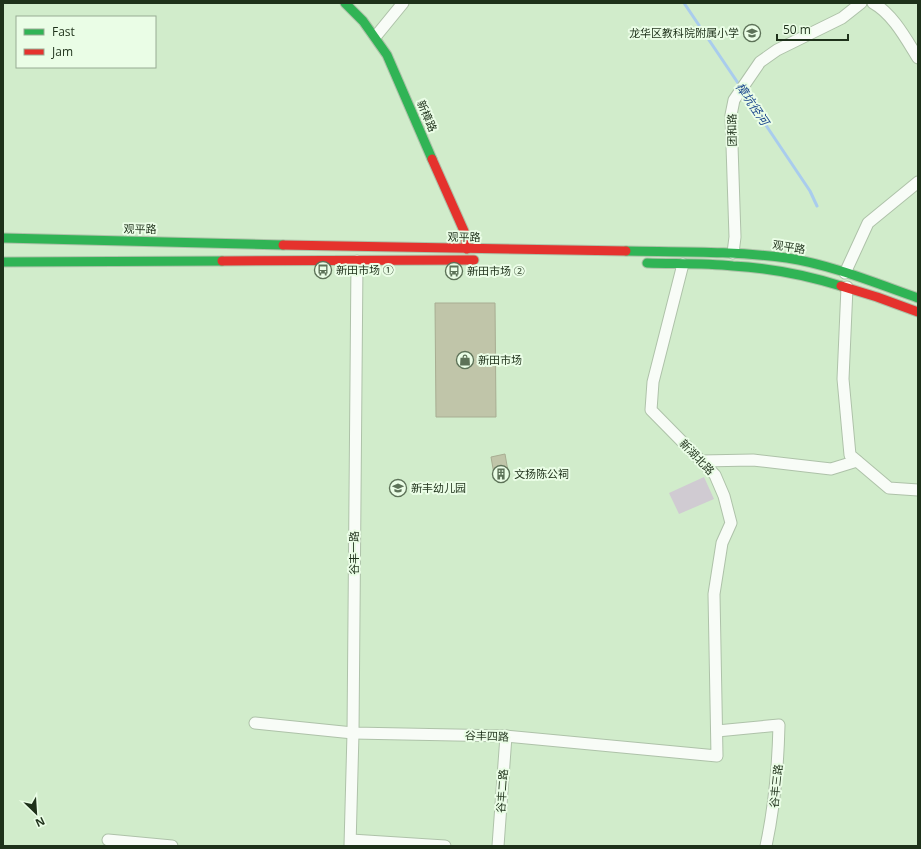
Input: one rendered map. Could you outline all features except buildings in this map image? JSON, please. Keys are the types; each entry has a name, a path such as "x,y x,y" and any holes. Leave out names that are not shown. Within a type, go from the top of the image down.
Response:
{"main road":[{"name":"新樟路","path":"345,3 364,21 376,36 387,56 464,231 467,249"},
{"path":"3,232 17,238"},
{"name":"观平路","path":"3,238 467,249 733,253 788,258 815,264 918,298"},
{"name":"观平路","path":"3,262 480,260"},
{"path":"8,271 35,261"},
{"path":"636,263 747,267 767,270 807,277 847,287 918,312"}],"street":[{"path":"376,36 403,3"},
{"name":"团和路","path":"733,253 734,237 731,115 734,100 754,68 767,56 842,18 861,3"},
{"path":"873,3 887,14 918,58"},
{"path":"845,273 868,223 918,182"},
{"name":"谷丰一路","path":"351,843 357,260"},
{"name":"新湖北路","path":"683,264 653,382 651,410 715,475 724,496 731,523 722,543 714,594 717,756"},
{"path":"847,287 843,379 850,455 890,488 918,490"},
{"path":"701,462 753,460 831,469 857,461"},
{"name":"谷丰四路","path":"255,723 353,733 506,736 717,756"},
{"name":"谷丰三路","path":"717,731 779,725 778,767 773,812 766,846"},
{"name":"谷丰二路","path":"498,846 506,736"},
{"path":"108,840 172,846"},
{"path":"351,843 445,846"}],"shaded area":[{"path":"704,477 714,499 679,514 669,493"}],"waterway":[{"name":"樟坑径河","path":"684,3 740,86"},
{"name":"樟坑径河","path":"743,91 810,191 817,206"}],"traffic: fast":[{"path":"345,3 363,21 387,55 432,159"},
{"path":"3,238 283,245"},
{"path":"626,251 727,253 787,258 820,265 918,298"},
{"path":"3,262 222,261"},
{"path":"647,263 711,264 761,268 801,275 841,286"}],"traffic: jam":[{"path":"432,159 464,231 467,249"},
{"path":"283,245 626,251"},
{"path":"222,261 474,260"},
{"path":"841,286 918,312"}],"place":[{"name":"龙华区教科院附属小学","path":"752,33"},
{"name":"新田市场 ①","path":"323,270"},
{"name":"新田市场 ②","path":"454,271"},
{"name":"新田市场","path":"465,360"},
{"name":"文扬陈公祠","path":"501,474"},
{"name":"新丰幼儿园","path":"398,488"}]}
